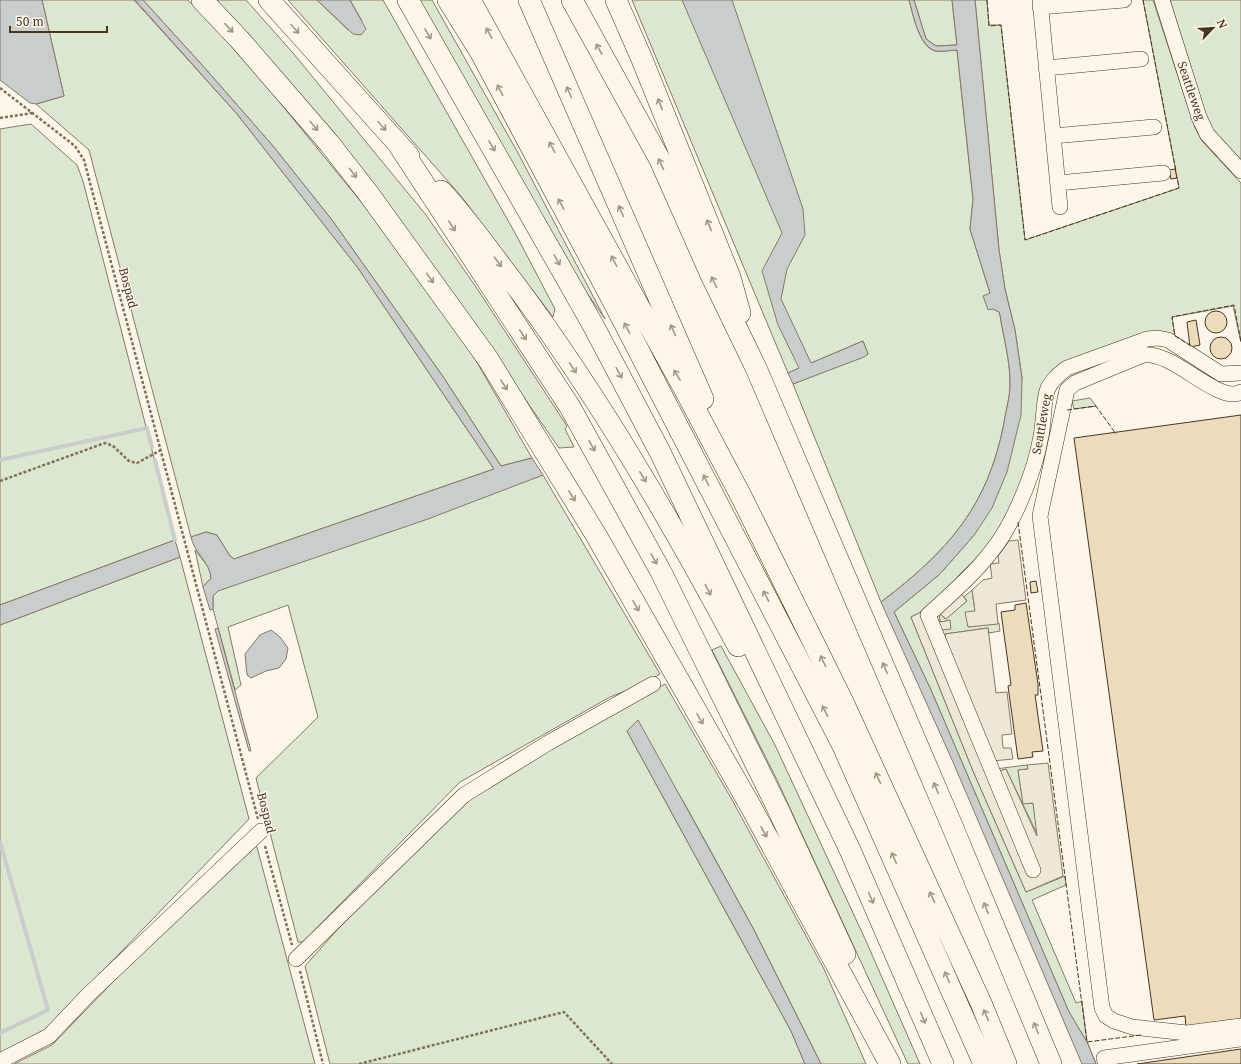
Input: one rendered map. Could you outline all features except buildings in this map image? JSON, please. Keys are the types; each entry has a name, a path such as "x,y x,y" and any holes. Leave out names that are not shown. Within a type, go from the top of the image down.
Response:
{"highway":[{"path":"202,0 239,39 329,143 368,193 488,359 596,535 750,807 890,1064"},
{"path":"269,0 460,212 536,313 594,399 655,496 850,850"},
{"path":"408,0 590,318 644,419 850,850 943,1064"},
{"path":"448,0 481,53 609,294 843,746 984,1064"},
{"path":"470,0 686,392 741,496 844,704 981,1003 1006,1064"},
{"path":"529,0 701,393 741,496"},
{"path":"572,0 660,160 710,275 761,381 953,828 1051,1064"},
{"path":"616,0 641,57 730,277 761,381"},
{"path":"400,147 570,407 661,572 778,809 895,1064"}],"street":[{"path":"1060,207 1040,3 1124,0"},
{"name":"Seattleweg","path":"1162,0 1199,117 1207,134 1241,171"},
{"path":"1046,68 1141,59"},
{"path":"1053,136 1154,127"},
{"path":"1058,183 1163,173"},
{"name":"Seattleweg","path":"1033,870 928,615 962,584 1003,537 1033,470 1041,437 1047,391 1059,374 1067,368 1147,339 1158,338 1168,340 1221,374 1241,373"},
{"path":"1241,392 1233,396 1222,392 1168,361 1150,354 1142,355 1075,383 1067,390 1040,516 1102,1008 1106,1016 1114,1021 1132,1027 1187,1034 1241,1026"},
{"path":"296,959 464,795 548,743 653,684"},
{"path":"0,1061 49,1036 88,994 262,831"},
{"path":"1106,1064 1104,1058 1241,1039"}],"path":[{"name":"Bospad","path":"0,88 75,146 84,160 162,450 323,1064"},
{"path":"0,118 32,113"},
{"path":"0,481 105,443 114,446 129,461 137,463 162,450"},
{"path":"359,1064 564,1012 612,1064"}],"green space":[{"path":"42,0 134,0 237,114 358,268 494,469 234,559 230,556 217,535 206,532 191,537 89,150 36,104 64,96"},
{"path":"143,0 188,0 241,55 398,247 463,338 532,458 501,466 444,378 332,220 273,146"},
{"path":"215,0 246,0 293,53 426,215 478,290 567,426 565,429 574,447 559,448 507,373"},
{"path":"288,0 317,0 348,30 362,21 350,0 383,0 514,231 555,309 553,317 461,196"},
{"path":"417,0 432,0 518,153 605,319 562,257"},
{"path":"632,0 909,0 921,37 929,48 935,51 957,50 973,199 970,229 990,293 993,309 999,312 1000,315 1010,373 1009,396 997,453 987,479 975,503 945,546 926,565 881,602 793,384 868,354 863,341 788,373"},
{"path":"914,0 952,0 957,45 936,46 926,39"},
{"path":"975,0 987,0 989,25 1001,25 1025,240 1179,188 1143,0 1153,0 1195,128 1202,141 1241,183 1241,342 1233,306 1172,317 1175,336 1059,366 1047,376 1029,458 1023,479 1007,517 996,535 980,555 938,598 925,609 911,617 973,771 1026,892 1065,876 1066,885 1032,900 1076,1003 1082,1001 1087,1042 1069,1012 931,690 894,612 940,574 975,534 1022,378 1015,330 1005,289 999,250"},
{"path":"1170,0 1241,0 1241,160 1214,131 1208,122"},
{"path":"31,124 77,165 83,181 175,540 0,605 0,129"},
{"path":"1090,398 1096,406 1074,409 1072,401"},
{"path":"543,475 660,674 643,684 610,697 460,782 303,942 298,942 256,778 318,717 288,605 228,627 241,685 235,690 213,609 213,596 217,591"},
{"path":"195,550 210,569 211,578 203,587"},
{"path":"180,557 249,819 42,1034 0,1055 0,625"},
{"path":"972,590 975,611 968,627 999,623 1000,631 989,633 988,628 945,634 946,643 941,630 950,621 940,622 939,612 945,619 967,601 964,597"},
{"path":"721,646 775,745 866,941 920,1064 908,1064 777,780 712,650"},
{"path":"665,684 731,798 824,969 866,1064 821,1064 753,928 687,808 671,781 627,731 791,1031 805,1064 330,1064 305,966 337,930 458,807 604,717"},
{"path":"1027,765 1028,769 1018,770 1023,803 1033,803 1038,836 1006,769 997,773 995,769"},
{"path":"254,836 315,1064 14,1064 52,1045"}],"shaded area":[{"path":"0,0 42,0 64,96 36,104 30,103 0,80"},
{"path":"135,0 143,0 203,66 273,146 332,220 444,378 501,466 532,458 543,475 428,519 218,591 213,596 213,609 210,610 203,587 211,578 210,572 195,548 191,537 206,532 217,535 230,556 234,559 494,469 358,268 237,114"},
{"path":"317,0 350,0 366,29 361,35 353,34"},
{"path":"682,0 732,0 803,209 805,235 787,269 781,299 811,363 863,341 868,354 864,357 793,384 788,373 799,368 778,325 762,271 782,233"},
{"path":"909,0 914,0 926,39 936,46 957,45 952,0 975,0 999,250 1005,289 1015,330 1022,378 1021,415 1007,472 992,508 975,534 940,574 894,612 931,690 1069,1012 1087,1042 1096,1064 1082,1064 953,762 881,602 926,565 945,546 975,503 987,479 997,453 1010,386 1009,365 1000,315 999,312 993,309 988,310 983,296 990,293 970,229 973,199 957,50 936,51 925,43 915,21"},
{"path":"175,540 180,557 0,625 0,605"},
{"path":"1018,540 1026,600 996,604 998,624 968,627 965,612 975,611 972,590 983,580 992,578 990,564 999,563 998,556 1009,541"},
{"path":"953,583 967,601 946,619 939,613 940,622 950,620 951,629 941,630 946,643 945,634 988,628 996,693 1007,692 1012,734 1002,735 1003,748 1011,748 1013,759 992,761 997,772 1006,769 1037,836 1033,803 1023,804 1018,770 1028,769 1027,765 1048,763 1063,876 1026,892 973,771 911,617 919,613"},
{"path":"218,628 251,751 249,751 215,629"},
{"path":"271,630 280,637 288,648 286,659 279,668 266,671 251,678 247,675 245,654 260,635"},
{"path":"638,720 753,928 821,1064 805,1064 791,1031 627,731"}],"waterway":[{"path":"0,460 147,428 152,447"},
{"path":"155,460 175,540"},
{"path":"0,842 48,1010 0,1033"}],"fence":[{"path":"987,0 989,26 1001,25 1025,240 1179,188 1177,177"},
{"path":"1143,0 1176,171"},
{"path":"1191,346 1175,336 1172,317 1234,305 1241,342"},
{"path":"1067,410 1096,406 1116,434"},
{"path":"1018,522 1087,1042 1141,1035"}]}
